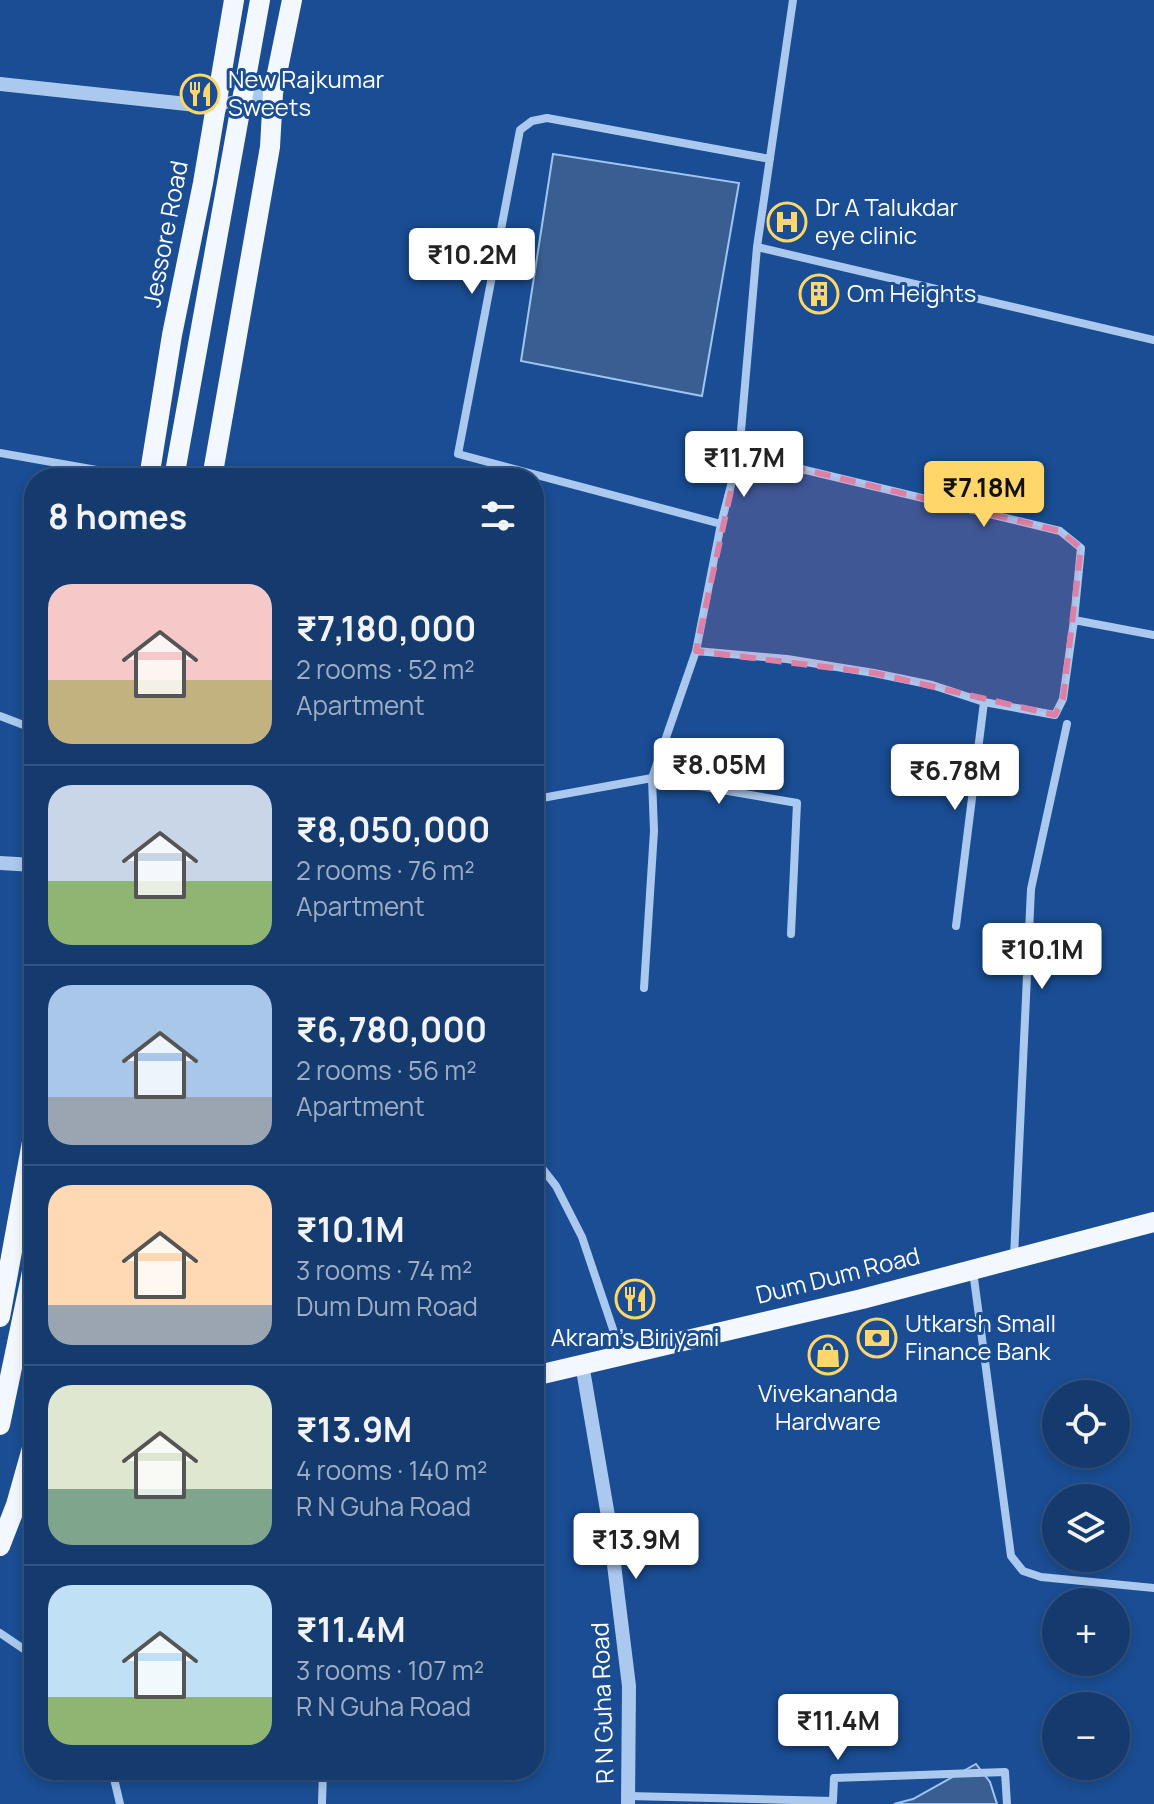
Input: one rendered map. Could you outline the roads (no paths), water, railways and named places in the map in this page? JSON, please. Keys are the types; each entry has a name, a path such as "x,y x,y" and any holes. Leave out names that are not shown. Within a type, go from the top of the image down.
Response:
{"main road":[{"name":"Jessore Road","path":"151,468 234,0"},
{"path":"176,468 260,0"},
{"path":"214,468 270,147 273,93 292,0"},
{"path":"0,1317 24,1186"},
{"name":"Dum Dum Road","path":"544,1374 862,1299 1154,1222"},
{"path":"0,1425 24,1310"},
{"path":"0,1546 24,1477"}],"street":[{"path":"644,988 654,831 652,778 696,651 721,524 739,454 757,247 793,0"},
{"path":"0,84 215,107 273,93"},
{"path":"511,468 458,454 520,130 532,121 547,118 770,159"},
{"path":"757,247 1154,340"},
{"path":"0,453 85,468"},
{"path":"696,651 787,659 874,673 932,685 984,702 1055,715 1063,699 1081,548 1060,531 739,454"},
{"path":"544,477 721,524"},
{"path":"1074,620 1154,635"},
{"path":"956,926 984,702"},
{"path":"0,716 24,725"},
{"path":"1014,1257 1031,889 1067,724"},
{"path":"544,798 652,778 797,803 791,934"},
{"path":"0,863 24,864"},
{"path":"544,1171 556,1186 582,1237 622,1354"},
{"path":"972,1270 1011,1556 1023,1571 1041,1577 1154,1588"},
{"name":"R N Guha Road","path":"582,1364 620,1601 629,1686 628,1800"},
{"path":"0,1633 24,1650"},
{"path":"628,1800 832,1802 834,1778 1005,1772 1007,1804"},
{"path":"114,1780 120,1804"},
{"path":"322,1804 323,1780"}],"water":[{"path":"553,154 739,183 702,396 521,361"},
{"path":"976,1764 990,1782 997,1804 894,1804 913,1799"}],"place":[{"name":"New Rajkumar Sweets","path":"200,94"},
{"name":"Dr A Talukdar eye clinic","path":"787,222"},
{"name":"Om Heights","path":"819,294"},
{"name":"Akram's Biriyani","path":"635,1299"},
{"name":"Utkarsh Small Finance Bank","path":"877,1338"},
{"name":"Vivekananda Hardware","path":"828,1355"}]}
